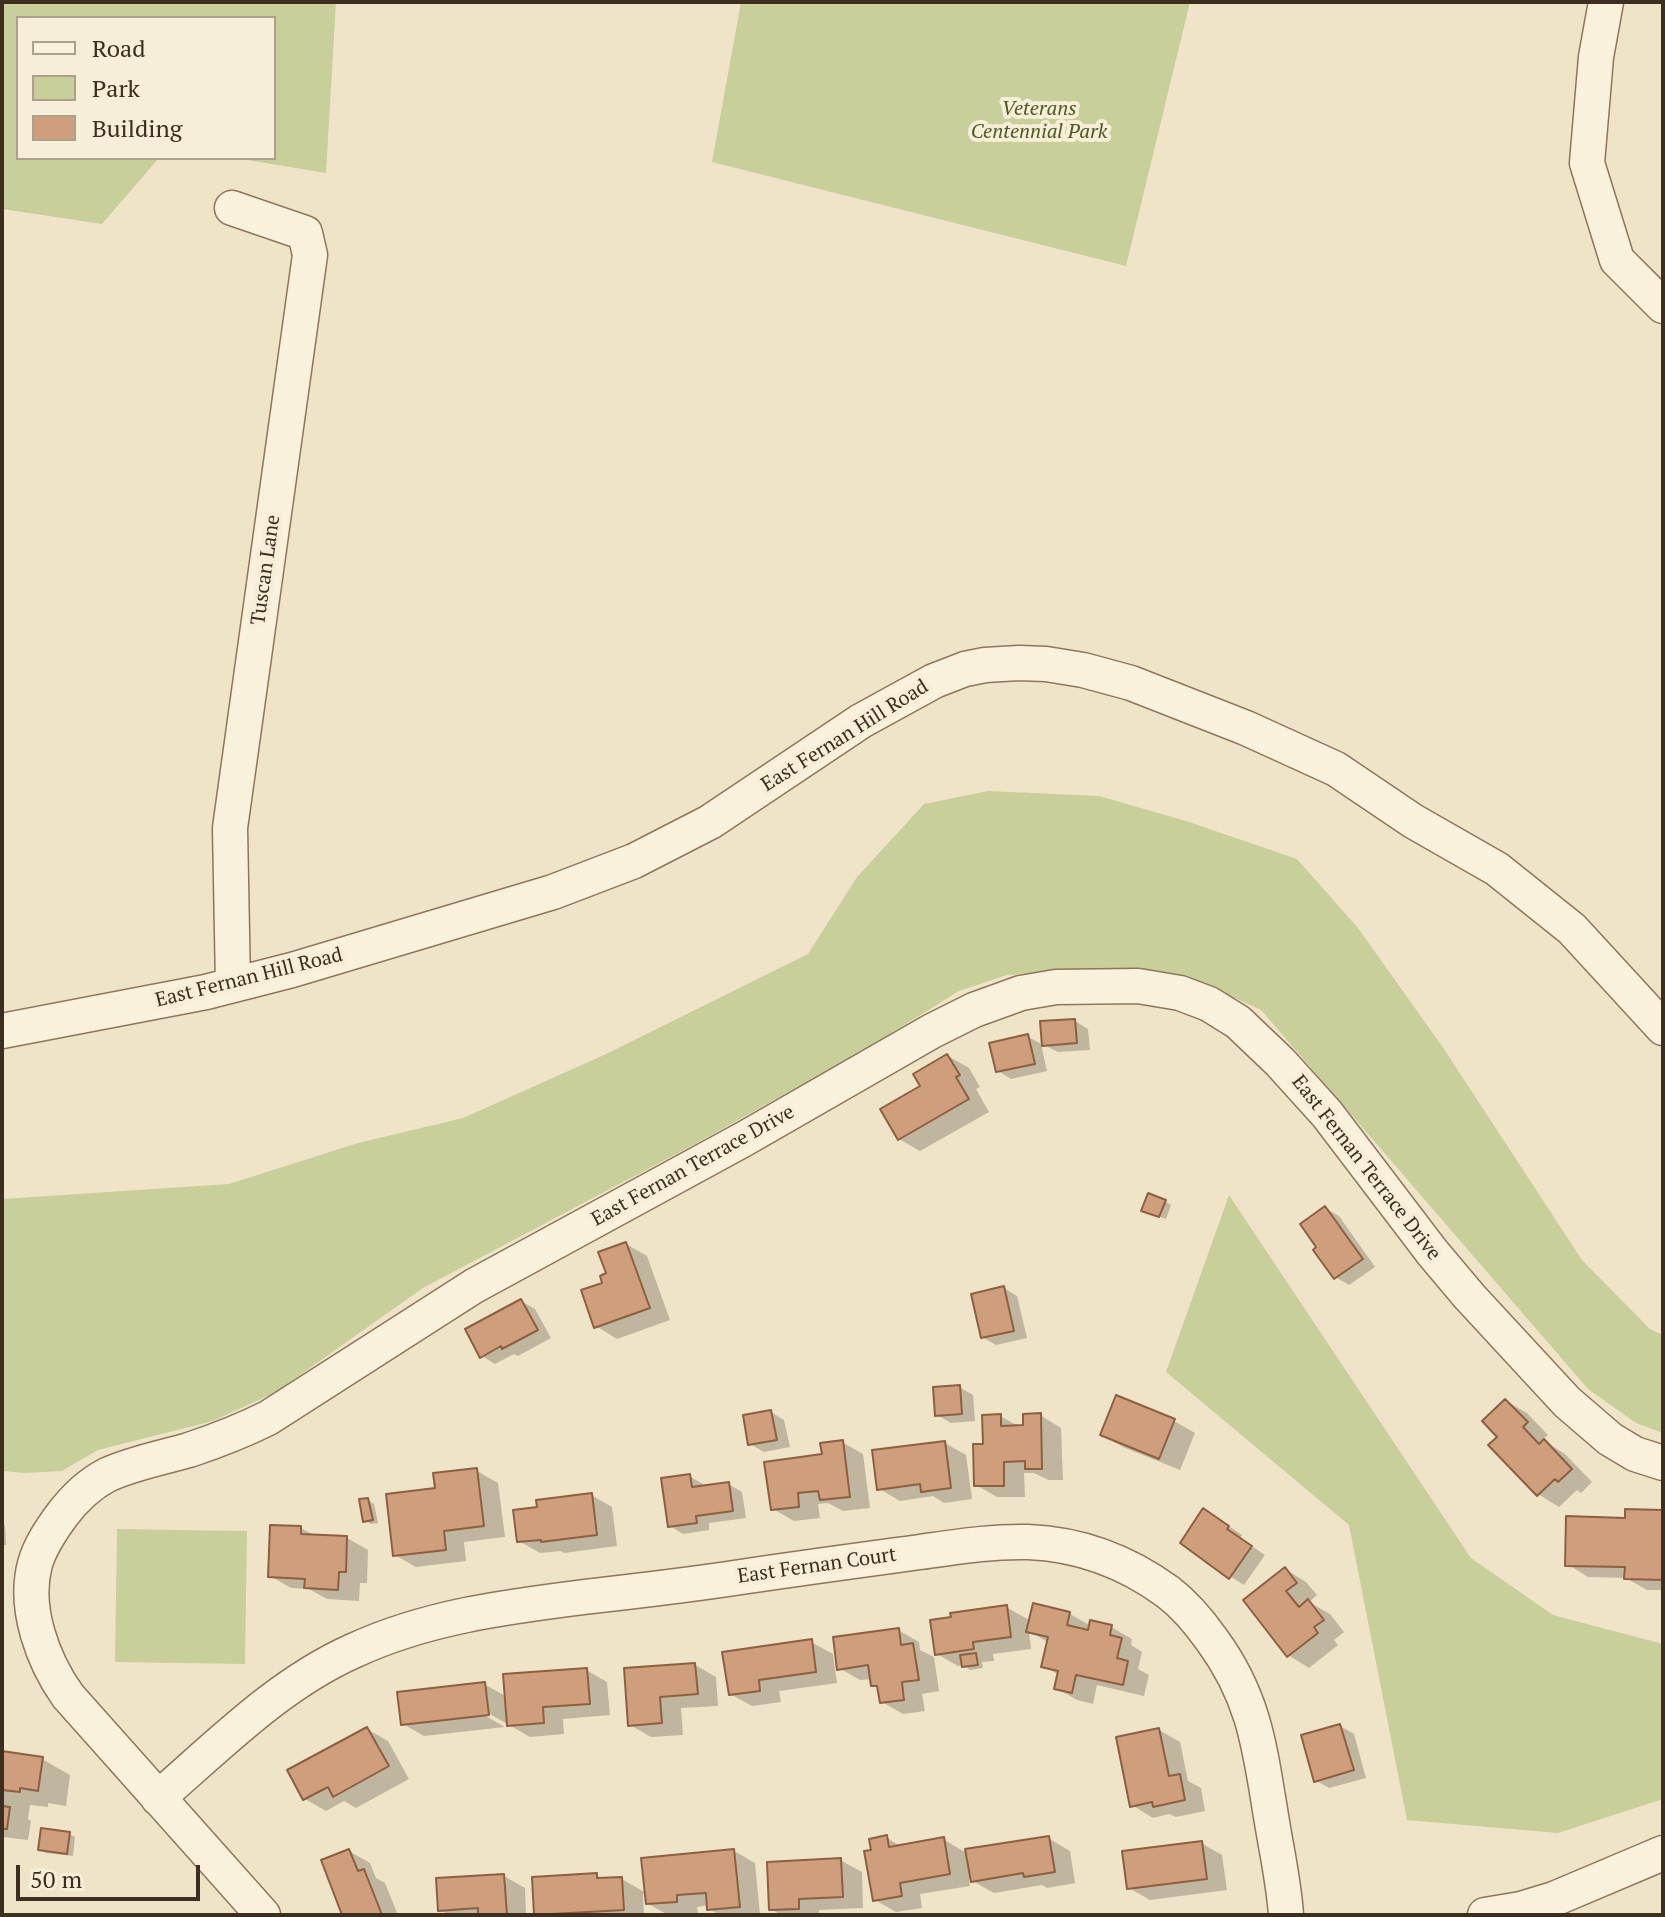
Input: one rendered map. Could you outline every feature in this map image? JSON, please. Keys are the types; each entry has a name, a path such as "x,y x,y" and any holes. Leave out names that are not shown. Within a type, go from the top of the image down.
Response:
{"street":[{"path":"1606,2 1596,57 1587,163 1617,260 1663,306"},
{"name":"Tuscan Lane","path":"232,208 305,233 310,255 230,828 233,985"},
{"name":"East Fernan Hill Road","path":"2,1031 206,992 292,970 553,892 634,861 710,822 861,721 934,681 985,665 1032,664 1083,670 1131,683 1246,728 1336,769 1418,824 1497,869 1572,929 1663,1028"},
{"name":"East Fernan Terrace Drive","path":"263,1915 57,1681 40,1643 33,1612 33,1575 36,1560 49,1532 71,1502 109,1474 149,1459 186,1451 268,1418 474,1286 744,1139 932,1031 974,1010 1021,993 1056,987 1138,986 1180,993 1209,1004 1238,1022 1327,1114 1432,1252 1567,1402 1610,1439 1635,1454 1663,1463"},
{"name":"East Fernan Court","path":"158,1798 294,1684 351,1651 430,1622 539,1603 888,1556 996,1542 1031,1542 1094,1553 1136,1572 1170,1594 1202,1625 1228,1661 1246,1700 1258,1737 1286,1915"},
{"path":"1485,1915 1554,1899 1663,1853"}],"green space":[{"path":"2,2 336,2 326,173 247,160 276,160 276,16 16,16 16,160 157,160 102,224 2,209"},
{"name":"Veterans Centennial Park","path":"741,2 1190,2 1126,266 712,162"},
{"path":"988,791 1099,796 1186,821 1297,859 1358,928 1442,1046 1582,1260 1650,1329 1663,1335 1663,1433 1636,1423 1588,1389 1261,1010 1198,981 1149,970 1085,969 1007,975 959,991 864,1050 695,1144 423,1288 276,1392 213,1421 98,1450 62,1471 2,1471 2,1199 229,1184 358,1143 463,1118 604,1055 808,954 857,877 924,804"},
{"path":"1229,1195 1471,1558 1553,1615 1663,1644 1663,1799 1558,1833 1407,1820 1349,1525 1166,1372"},
{"path":"117,1529 247,1531 245,1664 115,1662"}],"building":[{"path":"1075,1019 1077,1043 1042,1046 1040,1021"},
{"path":"1028,1034 1035,1064 996,1072 989,1043"},
{"path":"947,1054 960,1075 956,1077 969,1099 898,1140 880,1109 920,1086 913,1074"},
{"path":"1148,1193 1166,1200 1159,1217 1141,1211"},
{"path":"1325,1206 1363,1259 1334,1279 1313,1250 1316,1247 1300,1224"},
{"path":"626,1242 650,1308 594,1328 581,1290 602,1283 600,1276 606,1273 598,1252"},
{"path":"1004,1286 1014,1331 981,1338 971,1294"},
{"path":"521,1299 538,1330 480,1358 465,1329"},
{"path":"960,1385 962,1414 935,1416 933,1387"},
{"path":"1116,1395 1175,1419 1159,1459 1100,1435"},
{"path":"1505,1399 1528,1422 1523,1427 1539,1444 1544,1439 1572,1469 1558,1482 1555,1479 1537,1496 1488,1445 1497,1437 1482,1421"},
{"path":"771,1410 777,1440 748,1445 743,1415"},
{"path":"1041,1413 1042,1469 1025,1469 1025,1461 1004,1462 1004,1486 974,1486 973,1444 983,1444 982,1415 1001,1414 1001,1426 1023,1425 1023,1414"},
{"path":"843,1440 850,1497 820,1500 818,1491 798,1493 799,1507 771,1510 764,1462 822,1454 820,1443"},
{"path":"945,1441 951,1488 921,1492 920,1484 877,1490 872,1450"},
{"path":"477,1468 484,1526 444,1531 446,1550 393,1556 386,1494 435,1488 433,1473"},
{"path":"690,1474 692,1487 729,1482 733,1511 696,1516 697,1523 668,1527 661,1478"},
{"path":"592,1493 597,1535 517,1542 513,1510 537,1507 536,1500"},
{"path":"368,1498 373,1520 363,1522 359,1499"},
{"path":"1203,1508 1252,1546 1229,1579 1180,1543"},
{"path":"1625,1509 1663,1510 1663,1580 1624,1579 1625,1567 1565,1566 1566,1516 1625,1518"},
{"path":"270,1525 301,1526 301,1534 347,1536 346,1572 339,1572 338,1590 304,1588 305,1579 268,1577"},
{"path":"1285,1567 1297,1583 1286,1591 1299,1607 1308,1599 1324,1620 1314,1627 1318,1633 1287,1657 1243,1600"},
{"path":"1033,1603 1070,1612 1067,1625 1088,1630 1090,1620 1112,1625 1110,1635 1122,1638 1117,1658 1128,1661 1123,1685 1076,1675 1072,1693 1054,1689 1058,1671 1041,1667 1048,1637 1026,1632"},
{"path":"1007,1605 1011,1637 973,1642 974,1649 935,1655 930,1620 951,1617 950,1613"},
{"path":"899,1628 901,1645 913,1643 919,1680 902,1682 904,1700 880,1703 877,1686 871,1686 868,1665 837,1670 833,1637"},
{"path":"812,1639 816,1672 759,1680 760,1691 729,1695 722,1652"},
{"path":"976,1653 978,1665 962,1667 960,1655"},
{"path":"695,1663 698,1694 660,1697 662,1723 628,1726 624,1668"},
{"path":"587,1668 590,1704 543,1707 544,1723 507,1726 503,1674"},
{"path":"485,1682 489,1715 401,1725 397,1692"},
{"path":"1340,1724 1354,1770 1314,1782 1301,1735"},
{"path":"367,1727 389,1766 333,1797 328,1787 303,1800 287,1770"},
{"path":"1159,1728 1169,1776 1180,1774 1185,1800 1153,1807 1152,1802 1130,1807 1116,1737"},
{"path":"2,1751 43,1757 38,1791 20,1788 20,1792 2,1790"},
{"path":"2,1806 10,1807 7,1829 2,1829"},
{"path":"41,1828 70,1832 67,1854 38,1850"},
{"path":"887,1835 889,1847 944,1837 950,1874 900,1883 902,1896 873,1901 864,1851 871,1850 869,1839"},
{"path":"1049,1836 1055,1872 1024,1877 1023,1873 971,1882 965,1849"},
{"path":"1202,1841 1207,1879 1127,1889 1122,1851"},
{"path":"349,1849 358,1871 364,1869 382,1915 342,1915 321,1860"},
{"path":"734,1849 740,1907 707,1910 706,1893 677,1895 677,1902 646,1904 641,1858"},
{"path":"841,1858 843,1897 799,1899 799,1909 769,1910 767,1862"},
{"path":"597,1873 597,1878 622,1877 624,1910 534,1915 532,1877"},
{"path":"504,1874 507,1915 478,1915 478,1908 438,1911 436,1878"}]}
